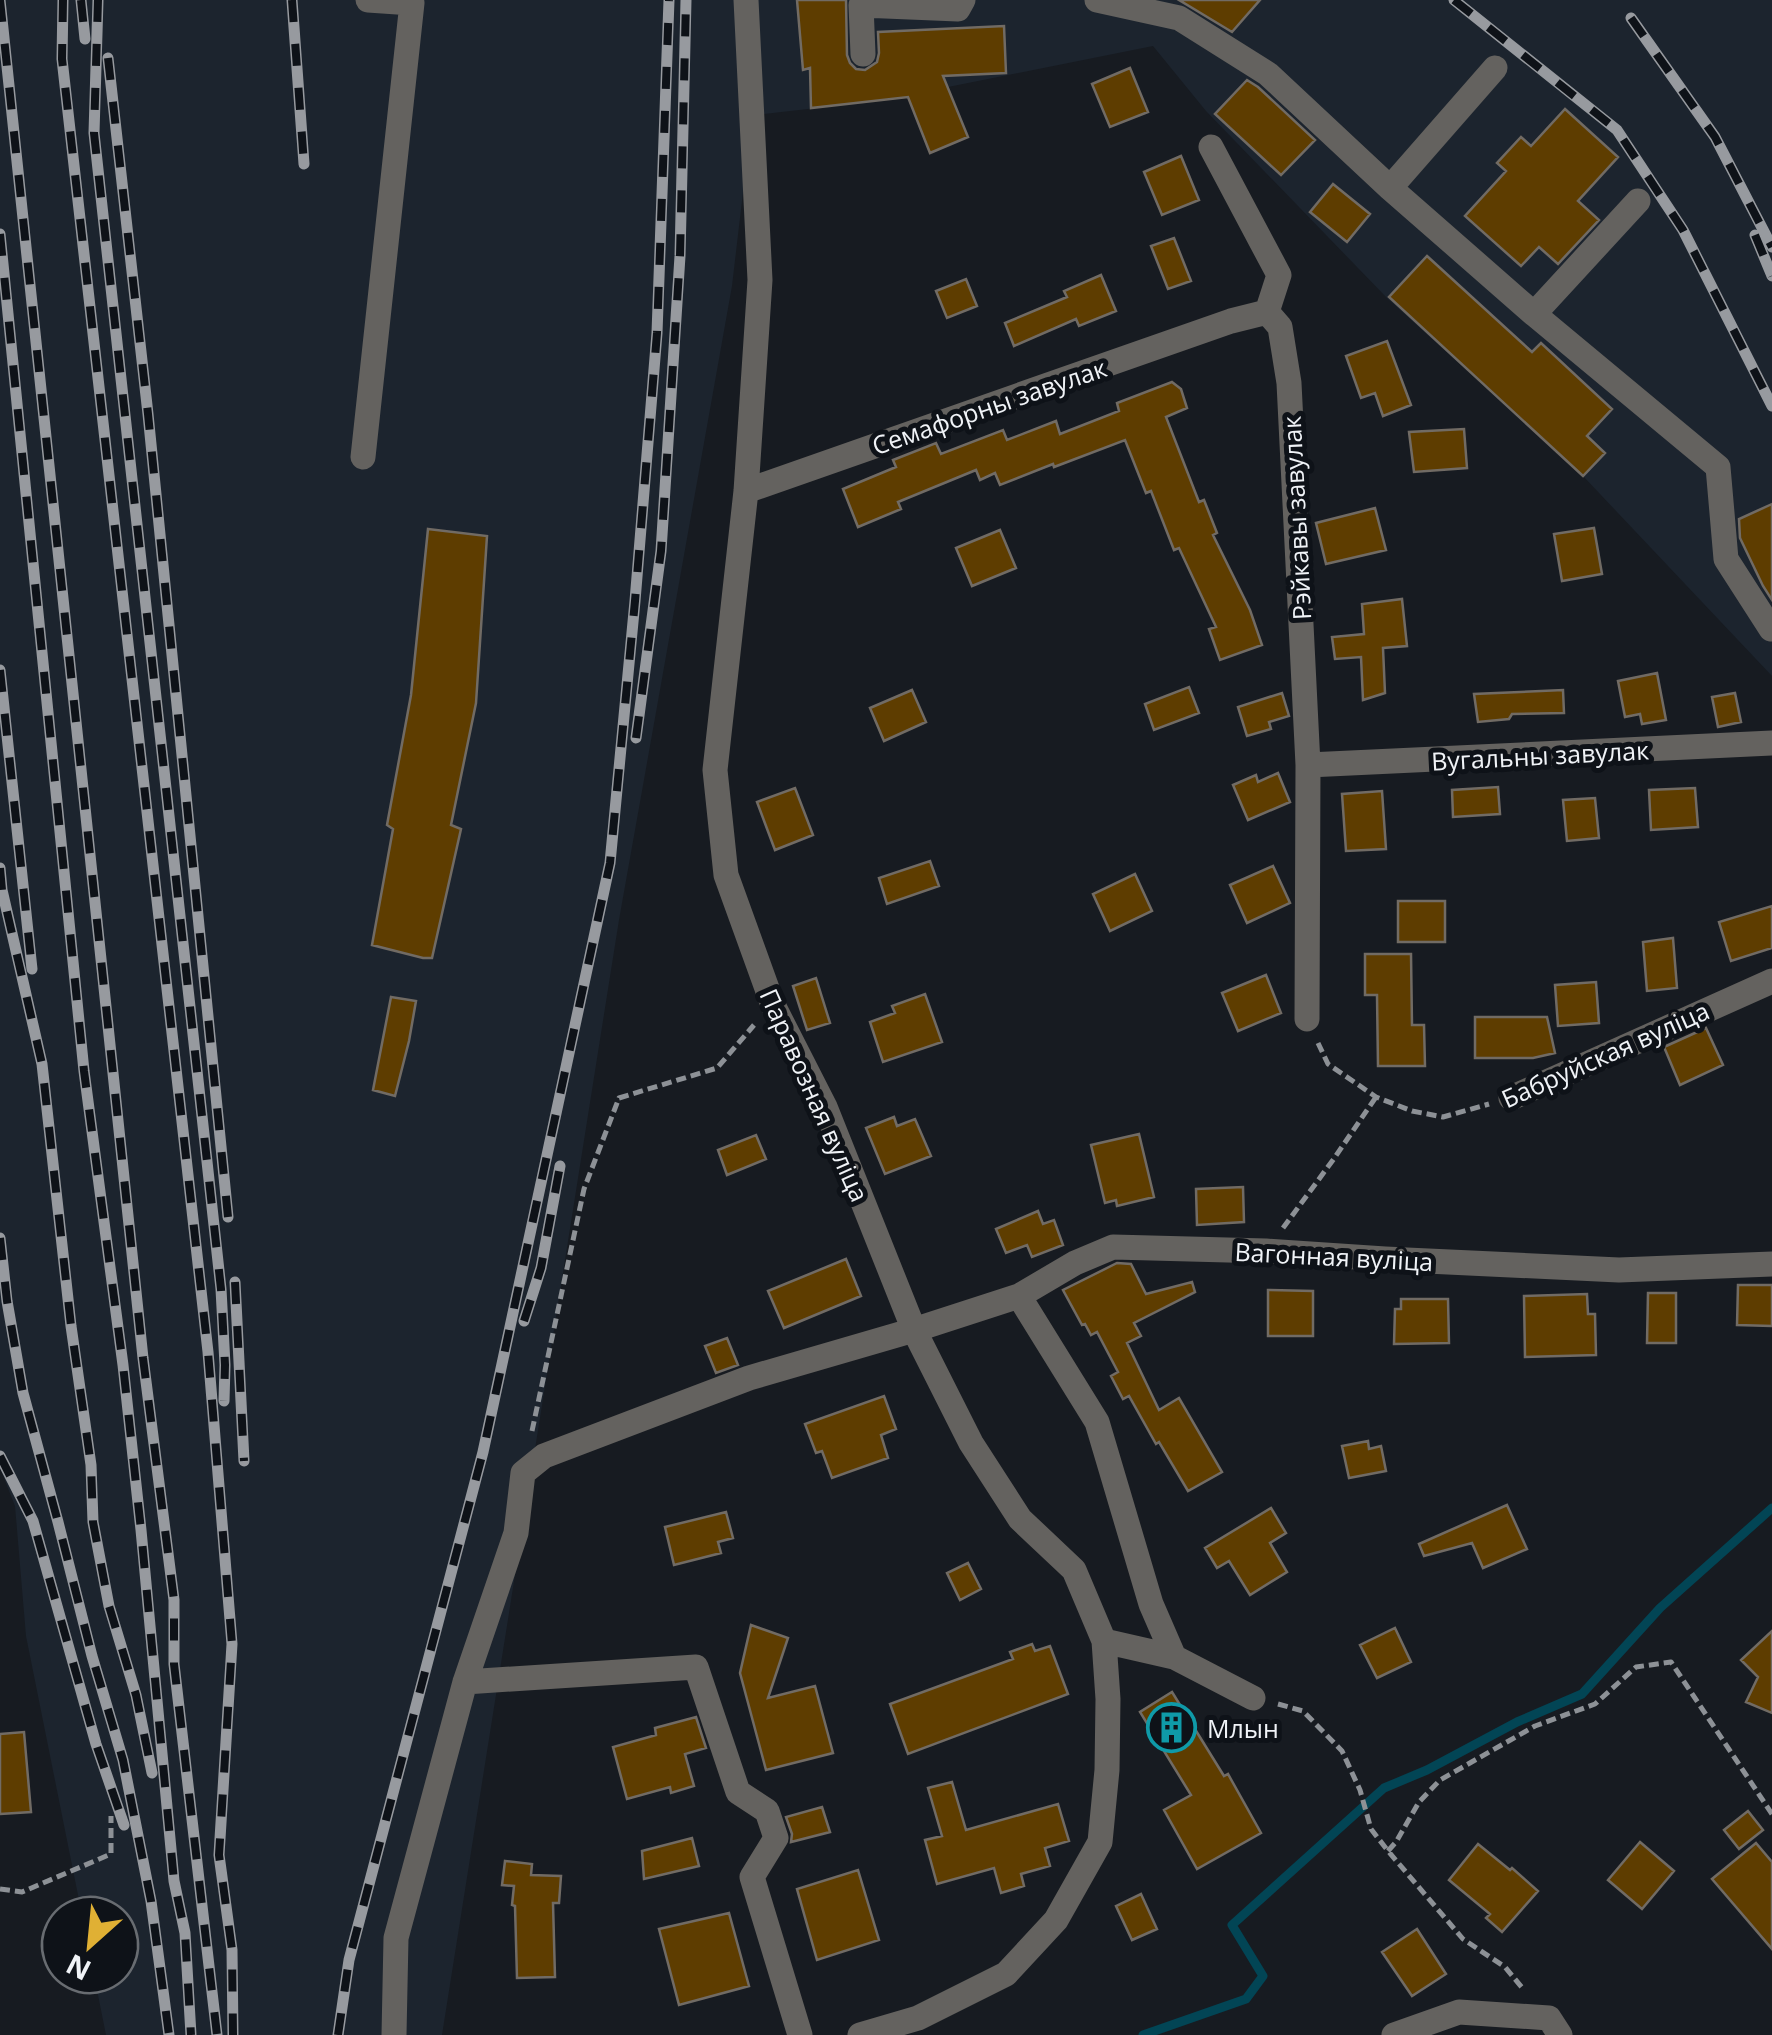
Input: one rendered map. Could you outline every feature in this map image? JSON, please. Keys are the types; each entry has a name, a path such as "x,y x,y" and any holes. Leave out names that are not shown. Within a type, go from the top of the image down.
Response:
{"street":[{"path":"363,456 412,3 368,0"},
{"name":"Паравозная вуліца","path":"746,0 760,280 746,491 716,770 726,875 773,1004 825,1107 914,1330 971,1443 1020,1519 1074,1570 1104,1641"},
{"path":"862,54 861,5 958,8 963,0"},
{"path":"1097,0 1179,18 1268,74 1534,314 1718,467 1726,560 1772,630"},
{"path":"1390,188 1495,68"},
{"path":"1212,147 1279,274 1267,312"},
{"path":"1534,314 1638,201"},
{"name":"Семафорны завулак","path":"746,491 1231,321 1267,312"},
{"name":"Рэйкавы завулак","path":"1267,312 1280,327 1289,383 1308,766"},
{"name":"Вугальны завулак","path":"1308,766 1772,743"},
{"path":"1307,1020 1308,766"},
{"name":"Бабруйская вуліца","path":"1511,1098 1772,982"},
{"name":"Вагонная вуліца","path":"524,1473 544,1456 749,1378 1019,1296 1075,1263 1113,1247 1266,1250 1619,1270 1772,1264"},
{"path":"1019,1296 1096,1422 1151,1604 1174,1657"},
{"path":"394,2035 396,1938 465,1682 516,1533 524,1473"},
{"path":"860,2035 918,2018 1006,1974 1056,1920 1100,1842 1108,1752 1104,1641 1174,1657 1252,1698"},
{"path":"465,1682 696,1667 738,1792 768,1811 776,1838 752,1877 800,2035"},
{"path":"1394,2035 1460,2012 1549,2018 1560,2035"}],"path":[{"path":"524,1473 584,1189 618,1098 717,1068 773,1004"},
{"name":"Бабруйская вуліца","path":"1328,1064 1376,1096 1412,1111 1443,1117 1511,1098"},
{"path":"1266,1250 1334,1160 1376,1096"},
{"path":"1388,1851 1419,1802 1440,1780 1535,1726 1594,1704 1636,1667 1671,1662 1772,1814"},
{"path":"1252,1698 1303,1710 1342,1750 1360,1790 1371,1829 1463,1940 1505,1967"},
{"path":"0,1889 22,1892 111,1854 110,1816"}],"shaded area":[{"path":"0,0 751,0 752,116 732,286 619,920 442,2035 106,2035 98,1995 140,1995 140,1895 78,1895 26,1636 15,1506 0,1468"},
{"path":"756,0 1772,0 1772,676 1583,476 1388,299 1206,111 1153,46 878,101 764,114"}],"building":[{"path":"797,0 846,0 847,55 856,69 865,70 877,62 878,32 1004,26 1006,73 943,76 968,137 930,153 908,97 811,108 810,68 803,70"},
{"path":"1179,0 1260,0 1232,32"},
{"path":"1130,68 1148,112 1110,127 1092,84"},
{"path":"1247,80 1315,140 1281,175 1215,114"},
{"path":"1565,109 1618,157 1578,201 1599,220 1558,264 1539,247 1521,266 1465,216 1506,171 1497,163 1521,137 1531,146"},
{"path":"1181,156 1199,200 1162,215 1144,172"},
{"path":"1333,184 1370,214 1347,242 1310,212"},
{"path":"1174,238 1191,281 1168,289 1151,246"},
{"path":"1427,256 1532,352 1541,343 1612,409 1587,436 1605,453 1583,476 1389,297"},
{"path":"1101,275 1116,311 1079,326 1076,319 1014,346 1005,323 1067,297 1064,291"},
{"path":"966,279 977,306 947,318 936,291"},
{"path":"1387,341 1411,405 1383,416 1375,393 1361,398 1346,356"},
{"path":"1172,382 1181,389 1187,408 1166,417 1262,645 1220,660 1209,629 1216,627 1179,548 1174,550 1151,491 1146,493 1125,440 1000,485 995,473 980,480 976,470 898,502 901,509 858,527 843,489 896,467 893,460 936,443 941,454 1003,430 1007,440 1056,421 1060,434 1119,411 1117,403"},
{"path":"1464,429 1467,468 1414,472 1409,432"},
{"path":"1772,504 1772,600 1740,538 1739,519"},
{"path":"1375,508 1386,550 1326,564 1316,523"},
{"path":"1594,528 1602,574 1562,581 1554,534"},
{"path":"428,529 487,536 476,703 451,825 461,829 432,958 423,958 372,945 393,829 387,825 411,695"},
{"path":"1000,530 1016,568 972,586 956,548"},
{"path":"1402,599 1407,646 1383,648 1385,693 1363,700 1361,657 1335,659 1332,637 1364,634 1362,604"},
{"path":"1657,673 1666,720 1642,724 1640,714 1625,717 1618,681"},
{"path":"1189,687 1199,713 1154,730 1145,704"},
{"path":"912,690 926,722 884,741 870,708"},
{"path":"1563,690 1564,713 1512,714 1509,719 1478,722 1474,694"},
{"path":"1282,693 1289,716 1269,722 1271,729 1247,736 1238,707"},
{"path":"1735,693 1741,722 1718,727 1712,697"},
{"path":"1278,773 1290,802 1248,820 1233,785 1256,775 1258,782"},
{"path":"1498,787 1500,814 1453,817 1452,790"},
{"path":"795,788 813,835 775,850 757,802"},
{"path":"1695,788 1698,827 1651,830 1649,790"},
{"path":"1382,791 1386,849 1346,851 1342,794"},
{"path":"1595,798 1599,838 1567,841 1563,800"},
{"path":"930,861 939,886 887,904 879,878"},
{"path":"1273,866 1290,903 1247,923 1230,885"},
{"path":"1135,874 1152,911 1110,931 1093,894"},
{"path":"1398,901 1445,901 1445,942 1398,942"},
{"path":"1772,906 1772,948 1731,961 1719,922"},
{"path":"1673,938 1677,988 1647,991 1643,942"},
{"path":"1365,954 1411,954 1412,1025 1424,1025 1425,1066 1378,1066 1377,995 1365,995"},
{"path":"1266,975 1281,1013 1238,1031 1222,993"},
{"path":"816,978 830,1023 807,1030 793,986"},
{"path":"1596,982 1599,1023 1558,1026 1555,985"},
{"path":"925,994 942,1042 883,1062 870,1022 895,1013 892,1006"},
{"path":"391,997 416,1001 395,1096 373,1090"},
{"path":"1475,1017 1547,1017 1555,1053 1533,1058 1475,1058"},
{"path":"1706,1028 1723,1065 1680,1085 1664,1047"},
{"path":"894,1117 897,1126 915,1119 931,1156 885,1174 866,1128"},
{"path":"1139,1134 1154,1197 1117,1206 1116,1200 1105,1203 1091,1145"},
{"path":"756,1135 766,1159 727,1175 718,1150"},
{"path":"1243,1187 1244,1222 1197,1225 1196,1189"},
{"path":"1038,1211 1043,1224 1054,1220 1063,1245 1032,1257 1027,1245 1006,1253 996,1229"},
{"path":"846,1259 861,1296 784,1328 768,1291"},
{"path":"1117,1263 1131,1264 1146,1294 1192,1282 1195,1292 1134,1323 1141,1336 1127,1343 1159,1410 1179,1398 1222,1472 1188,1491 1129,1396 1123,1399 1111,1376 1118,1372 1097,1332 1091,1335 1082,1325 1063,1290"},
{"path":"1738,1285 1772,1285 1772,1326 1737,1325"},
{"path":"1268,1290 1313,1291 1313,1336 1268,1336"},
{"path":"1648,1293 1676,1293 1676,1343 1647,1343"},
{"path":"1587,1294 1588,1314 1595,1314 1596,1355 1525,1357 1524,1296"},
{"path":"1401,1299 1448,1299 1449,1343 1394,1344 1395,1309 1401,1309"},
{"path":"727,1338 738,1365 716,1373 705,1346"},
{"path":"884,1396 896,1429 881,1435 888,1458 832,1478 822,1451 816,1453 805,1424"},
{"path":"1368,1441 1369,1449 1381,1446 1386,1471 1349,1478 1342,1446"},
{"path":"1507,1505 1527,1549 1483,1568 1472,1543 1424,1556 1419,1544"},
{"path":"1271,1508 1286,1533 1270,1543 1287,1572 1250,1595 1229,1561 1217,1568 1205,1548"},
{"path":"726,1512 733,1538 718,1542 721,1553 674,1565 665,1527"},
{"path":"968,1563 981,1589 960,1600 947,1573"},
{"path":"751,1625 788,1638 768,1698 815,1686 833,1753 766,1770 740,1673"},
{"path":"1395,1628 1411,1662 1377,1678 1360,1645"},
{"path":"1772,1631 1772,1713 1746,1702 1758,1677 1741,1660"},
{"path":"1032,1644 1035,1651 1050,1646 1068,1694 908,1754 890,1704 1013,1659 1010,1652"},
{"path":"1172,1692 1224,1776 1228,1774 1261,1833 1197,1869 1164,1810 1191,1795 1140,1712"},
{"path":"696,1717 706,1748 685,1754 694,1786 671,1793 670,1787 627,1799 613,1747 656,1735 655,1728"},
{"path":"24,1732 31,1812 0,1814 0,1734"},
{"path":"952,1782 966,1830 1058,1804 1069,1841 1045,1848 1050,1866 1021,1874 1024,1886 1001,1893 994,1868 937,1884 925,1840 942,1836 928,1788"},
{"path":"822,1807 830,1832 791,1842 786,1817"},
{"path":"1748,1811 1763,1830 1739,1849 1724,1830"},
{"path":"692,1838 699,1866 644,1879 642,1851"},
{"path":"1640,1842 1674,1871 1642,1909 1608,1880"},
{"path":"1756,1843 1772,1862 1772,1949 1712,1879"},
{"path":"1478,1844 1538,1891 1502,1932 1486,1918 1490,1914 1449,1880"},
{"path":"505,1861 532,1864 531,1875 561,1876 559,1903 553,1903 555,1977 517,1978 514,1886 502,1885"},
{"path":"858,1870 879,1940 817,1960 797,1889"},
{"path":"1141,1894 1157,1929 1132,1940 1116,1906"},
{"path":"729,1913 749,1986 679,2005 659,1929"},
{"path":"1417,1929 1446,1974 1412,1996 1382,1952"}],"waterway":[{"path":"1143,2035 1246,1999 1263,1976 1232,1925 1384,1788 1582,1694 1660,1608 1772,1508"}],"railway":[{"path":"0,0 143,1358 174,1600 174,1664 217,2035"},
{"path":"63,0 62,59 208,1352 232,1644 219,1855 232,1950 233,2035"},
{"path":"81,0 85,39"},
{"path":"98,0 94,133 221,1289 224,1401"},
{"path":"292,0 304,164"},
{"path":"338,2035 349,1960 483,1452 610,863 657,333 669,0"},
{"path":"636,738 661,551 680,256 686,0"},
{"path":"1454,0 1617,130 1683,230 1772,406"},
{"path":"1631,18 1715,137 1772,247"},
{"path":"108,58 148,414 228,1217"},
{"path":"0,234 84,1071 123,1365 174,1881 185,1933 191,2035"},
{"path":"1755,235 1772,276"},
{"path":"0,670 32,969"},
{"path":"0,868 42,1064 91,1465 93,1522 109,1606 136,1695 152,1773"},
{"path":"524,1321 541,1268 560,1166"},
{"path":"0,1238 23,1393 123,1760 151,1901 169,2035"},
{"path":"235,1282 244,1461"},
{"path":"0,1456 33,1521 96,1744 124,1825"}],"place":[{"name":"Млын","path":"1172,1728"}]}
